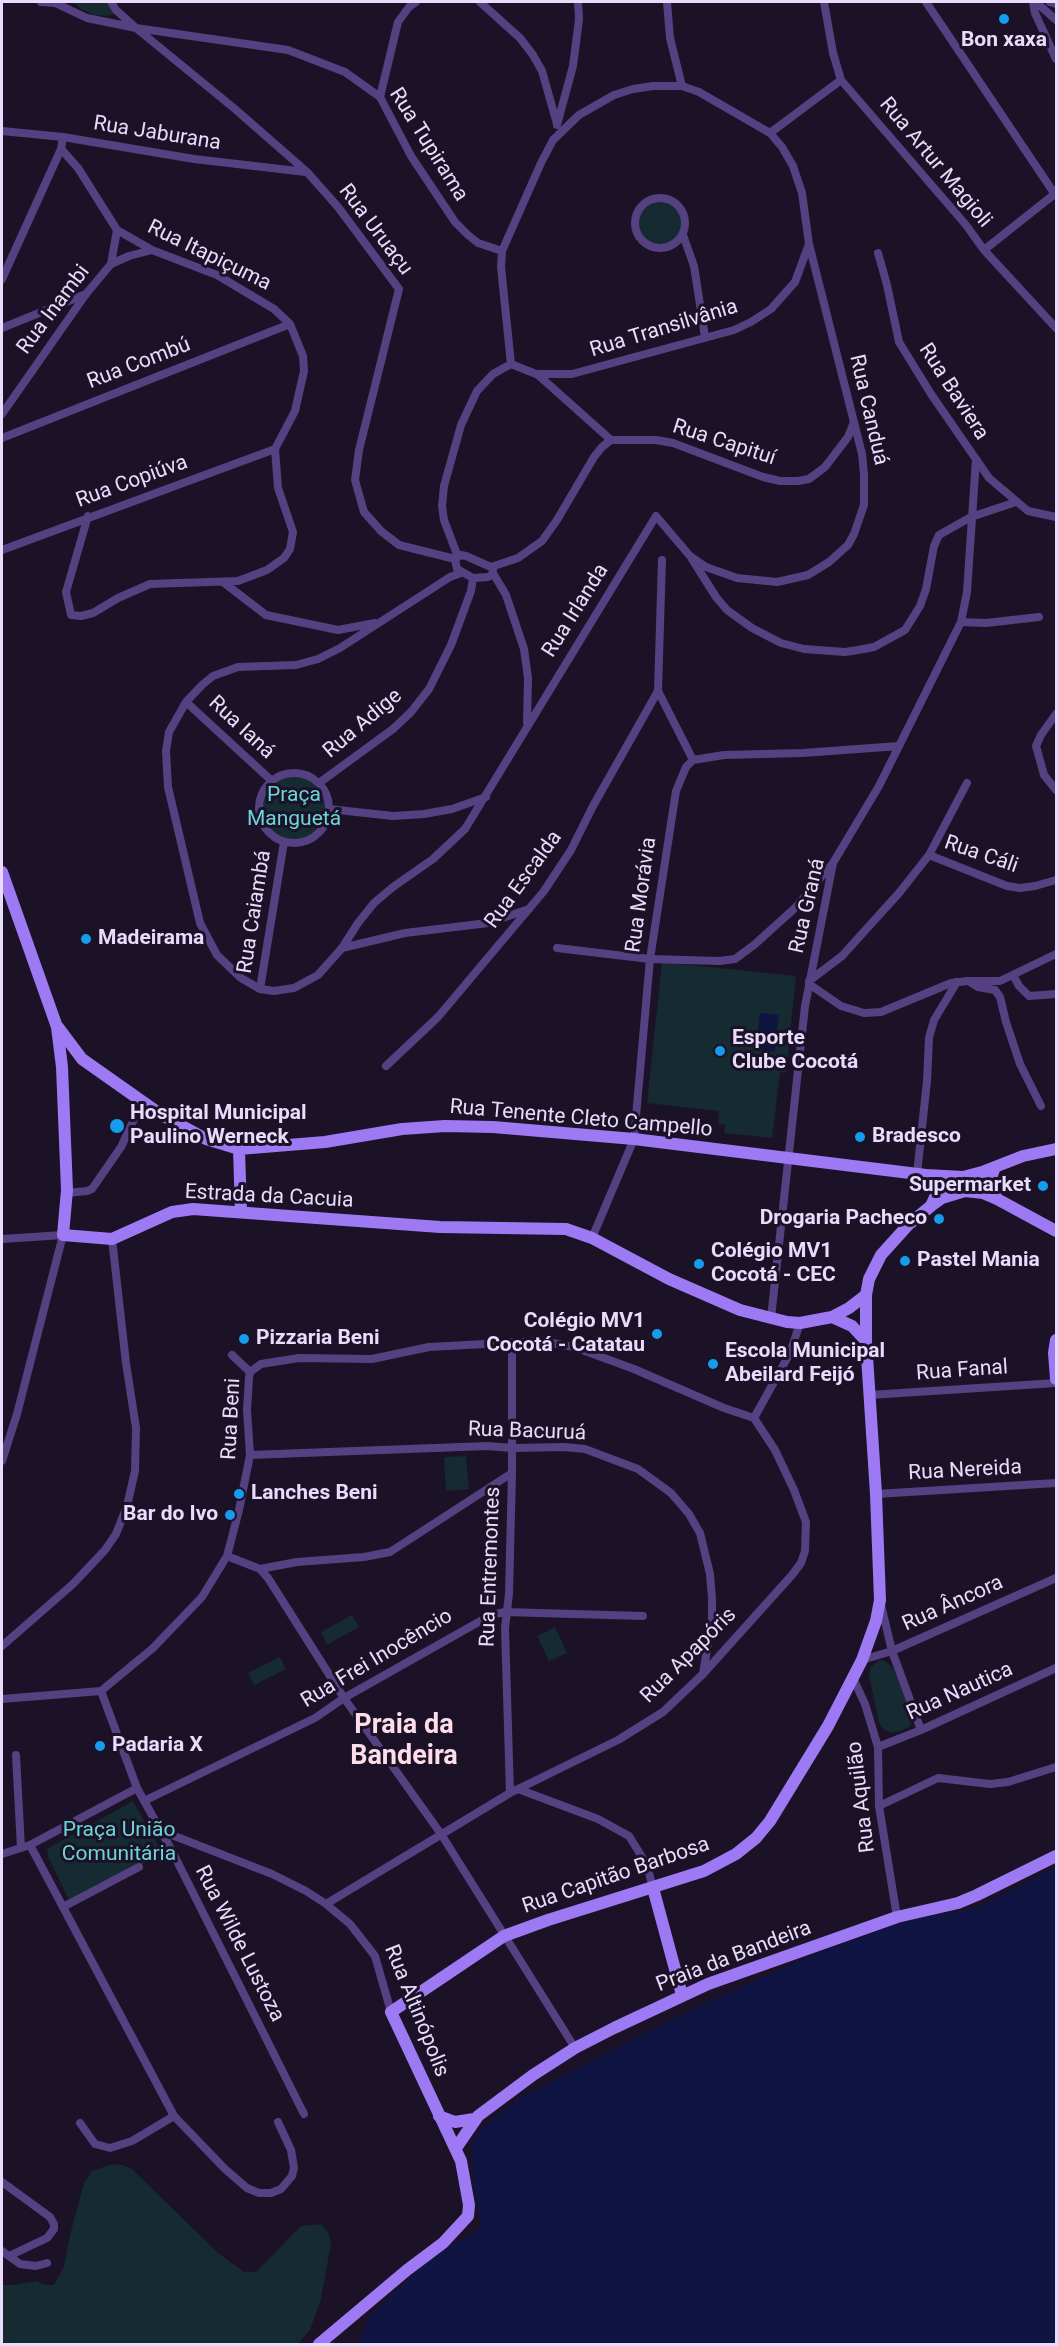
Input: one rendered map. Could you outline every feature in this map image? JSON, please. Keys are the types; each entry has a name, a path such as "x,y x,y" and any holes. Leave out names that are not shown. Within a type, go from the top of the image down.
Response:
{"main road":[{"path":"2,872 57,1027 62,1067 67,1193 63,1235"},
{"name":"Rua Tenente Cleto Campello","path":"57,1027 82,1059 146,1104 206,1139 239,1149 325,1142 402,1129 445,1126 493,1127 634,1139 921,1174"},
{"path":"62,1067 68,1061 82,1059"},
{"path":"239,1149 241,1212"},
{"path":"921,1174 963,1177 1023,1156 1056,1149"},
{"path":"995,1167 990,1180 997,1199"},
{"path":"921,1174 935,1188 936,1196 931,1206"},
{"name":"Rua Capitão Barbosa","path":"391,2012 504,1936 538,1923 704,1871 736,1854 756,1838 770,1821 828,1725 862,1660 876,1621 880,1600 866,1341 866,1295 869,1279 881,1255 909,1224 948,1195 965,1191 983,1193 1056,1231"},
{"name":"Estrada da Cacuia","path":"63,1235 112,1239 172,1212 193,1209 440,1227 566,1229 592,1238 689,1288 740,1310 771,1318 800,1323 832,1317 866,1295"},
{"path":"832,1317 852,1326 866,1341"},
{"path":"1056,1340 1054,1353 1056,1381"},
{"name":"Praia da Bandeira","path":"456,2148 474,2119 533,2075 575,2048 682,1995 897,1917 958,1903 1056,1856"},
{"path":"653,1888 682,1995"},
{"name":"Rua Altinópolis","path":"319,2344 444,2242 468,2216 469,2205 461,2161 391,2012"},
{"path":"439,2116 455,2122 474,2119"}],"street":[{"name":"Rua Tupirama","path":"41,2 56,2 87,18 136,28 288,50 345,72 380,97 411,156 455,222 478,243 502,250"},
{"name":"Rua Uruaçu","path":"111,2 116,10 136,28 235,109 307,172 338,207 399,289 356,466 355,480 364,512 381,531 399,544 457,560"},
{"path":"380,97 398,22 408,7 416,2"},
{"path":"480,2 520,38 533,55 542,71 558,124"},
{"path":"553,140 573,66 579,19 578,2"},
{"path":"667,2 670,38 682,86"},
{"name":"Rua Artur Magioli","path":"824,2 833,53 842,80 966,225 984,250 1056,328"},
{"path":"926,2 1056,194 984,250"},
{"path":"1035,2 1056,20"},
{"path":"1035,2 1035,13 1056,59"},
{"path":"1050,2 1056,4"},
{"path":"770,133 842,80"},
{"name":"Rua Transilvânia","path":"682,86 699,92 770,133 788,155 798,179 805,207 809,244 795,282 771,309 734,330 592,370 559,375 537,374 511,364 501,267 502,250 522,201 553,140 579,115 614,95 633,88 682,86"},
{"name":"Rua Jaburana","path":"2,131 63,137 194,159 307,172"},
{"path":"2,279 61,149 63,137"},
{"name":"Rua Itapiçuma","path":"61,149 78,168 117,230 152,250 217,275 274,309 290,324 303,356 302,388 295,411 275,449"},
{"path":"683,235 670,247 653,248 639,238 636,229 638,212 650,200 659,198 675,203 685,217 686,226 683,235 694,266 705,337"},
{"name":"Rua Itapiçuma","path":"111,264 117,230"},
{"name":"Rua Canduá","path":"659,520 690,556 706,567 737,578 777,582 808,575 836,557 854,534 864,505 864,474 854,422 809,244"},
{"name":"Rua Inambi","path":"2,414 86,294 111,264 152,250"},
{"name":"Rua Baviera","path":"878,253 899,342 916,373 989,478 1028,511 1056,517"},
{"path":"2,328 86,294"},
{"name":"Rua Combú","path":"2,438 290,324"},
{"path":"511,364 493,374 477,391 458,434 444,486 442,506 444,520 457,560 476,578 493,574 506,562 529,552 542,541 594,457 611,440 537,374"},
{"name":"Rua Capituí","path":"611,440 656,440 763,477 780,481 798,481 809,479 825,467 848,437 854,422"},
{"path":"88,516 66,592 70,615 81,616 93,613 118,598 150,584 238,581 267,570 284,558 290,549 293,532 278,488 275,449"},
{"name":"Rua Copiúva","path":"2,550 88,516 275,449"},
{"name":"Rua Graná","path":"771,1318 809,982 833,863 899,746 961,622 967,592 976,459"},
{"path":"690,556 727,610 752,628 781,643 804,649 845,652 874,646 905,630 920,606 926,589 934,546 939,535 971,517 1016,502"},
{"name":"Rua Irlanda","path":"260,988 274,991 294,988 318,975 342,948 358,923 375,903 450,844 465,829 527,726 659,520"},
{"path":"457,560 471,557 493,574 506,595 524,649 528,678 527,726"},
{"path":"260,988 241,978 218,955 200,923 168,787 166,751 169,732 186,702 202,684 213,676 238,667 306,663 340,648 450,577 457,560"},
{"path":"662,560 658,691 693,760 723,755 803,753 899,746"},
{"name":"Rua Adige","path":"319,783 393,729 411,712 429,689 451,645 476,578"},
{"path":"223,582 266,615 338,630 381,622"},
{"path":"961,622 986,623 1039,617"},
{"name":"Rua Escalda","path":"386,1066 438,1017 530,909 571,850 593,806 658,691"},
{"name":"Rua Ianá","path":"186,702 272,781"},
{"path":"1056,714 1036,746 1044,775 1056,790"},
{"name":"Rua Morávia","path":"592,1238 634,1139 650,959 676,791 686,767 693,760"},
{"path":"290,773 301,774 319,783 328,800 329,809 327,820 315,836 305,841 285,842 267,830 259,810 260,799 272,781 290,773"},
{"path":"967,783 929,855 899,893 842,956 809,982 841,1006 868,1013 892,1009 957,982 1000,981 1056,954"},
{"path":"329,809 393,816 424,814 452,809 486,797"},
{"name":"Rua Caiambá","path":"260,988 285,842"},
{"name":"Rua Cáli","path":"929,855 1007,886 1020,888 1056,880"},
{"path":"557,948 650,959 719,961 735,959 795,908 833,863"},
{"path":"342,948 405,933 488,923 530,909"},
{"path":"1013,975 1019,986 1029,996 1056,994"},
{"path":"968,981 978,987 994,990 1000,997 1020,1064 1041,1106"},
{"path":"921,1174 929,1038 934,1020 957,982"},
{"path":"67,1193 92,1189 121,1148 137,1113 146,1104"},
{"path":"2,1239 63,1235 17,1414 2,1461"},
{"path":"2,1646 73,1584 105,1550 116,1534 127,1506 135,1471 136,1428 112,1239"},
{"path":"754,1418 790,1353 800,1323"},
{"name":"Rua Beni","path":"101,1691 178,1624 202,1597 227,1556 250,1455 247,1403 250,1372 261,1364 286,1359 372,1359 429,1347 541,1341 574,1347 754,1418"},
{"name":"Rua Entremontes","path":"512,1342 512,1473 508,1594 505,1612 514,1791"},
{"path":"232,1355 250,1372"},
{"name":"Rua Fanal","path":"870,1395 1056,1381"},
{"name":"Rua Apapóris","path":"326,1904 514,1791 643,1726 663,1712 703,1674 792,1575 801,1563 805,1551 806,1522 775,1450 754,1418"},
{"name":"Rua Bacuruá","path":"250,1455 487,1446 585,1449 611,1457 646,1475 671,1493 689,1514 700,1533 711,1582 712,1619 703,1674"},
{"path":"260,1569 297,1562 364,1557 390,1552 512,1473"},
{"name":"Rua Nereida","path":"876,1494 1056,1484"},
{"path":"227,1556 260,1569 268,1578 344,1698 441,1834 575,2048"},
{"name":"Rua Âncora","path":"862,1660 892,1651 1056,1578"},
{"path":"880,1600 892,1651 921,1730"},
{"name":"Rua Frei Inocêncio","path":"144,1801 315,1718 344,1698 491,1615 505,1612 643,1616"},
{"name":"Rua Nautica","path":"878,1747 921,1730 1056,1668"},
{"name":"Rua Aquilão","path":"852,1676 865,1704 878,1747 879,1806 897,1917"},
{"path":"2,1699 101,1691"},
{"name":"Rua Wilde Lustoza","path":"101,1691 137,1788 172,1851 304,2114"},
{"path":"16,1755 26,1847 63,1908 174,2116 225,2169 247,2188 259,2193 271,2193 282,2189 292,2176 294,2168 291,2150 278,2122"},
{"path":"879,1806 938,1778 990,1784 1008,1782 1056,1767"},
{"path":"2,1854 26,1847 137,1788"},
{"path":"514,1791 598,1819 629,1836 647,1865 653,1888"},
{"name":"Rua Altinópolis","path":"159,1830 272,1874 326,1904 351,1924 375,1956 391,2012"},
{"path":"63,1908 139,1868"},
{"path":"80,2123 95,2144 110,2148 132,2141 174,2116"},
{"path":"2,2182 50,2217 54,2224 54,2229 47,2238 5,2254"},
{"path":"5,2254 20,2265 36,2266 47,2263"}],"green space":[{"path":"73,2 113,2 121,13 107,16 95,15 81,9"},
{"path":"660,200 676,207 683,223 676,239 660,246 644,239 637,223 644,207"},
{"name":"Praça Manguetá","path":"294,776 312,782 320,790 326,808 320,826 312,834 294,840 276,834 268,826 262,808 268,790 276,782"},
{"name":"Esporte Clube Cocotá","path":"662,962 796,976 786,1073 780,1072 772,1138 724,1133 725,1125 718,1124 719,1111 647,1103"},
{"path":"466,1456 469,1489 446,1491 444,1457"},
{"path":"352,1615 359,1627 327,1645 321,1632"},
{"path":"555,1627 567,1653 549,1661 537,1636"},
{"path":"280,1657 286,1669 254,1685 248,1673"},
{"path":"879,1660 885,1661 894,1669 913,1713 913,1720 909,1727 900,1731 891,1733 883,1729 879,1723 869,1675 871,1667"},
{"name":"Praça União Comunitária","path":"133,1801 163,1854 70,1902 48,1857 47,1849"},
{"path":"112,2164 132,2169 218,2253 244,2272 256,2272 301,2226 321,2224 328,2232 331,2243 321,2299 310,2330 298,2344 26,2344 2,2342 2,2285 36,2281 45,2285 54,2285 64,2266 84,2183 92,2171"}],"shaded area":[{"path":"760,1013 779,1015 775,1052 756,1049"},
{"path":"1056,1867 1056,2344 357,2344 371,2315 423,2265 446,2248 482,2229 474,2189 471,2147 474,2136 516,2100 683,2014 800,1960 887,1927 980,1906"}],"place":[{"name":"Bon xaxa","path":"1004,19"},
{"name":"Madeirama","path":"86,939"},
{"name":"Esporte Clube Cocotá","path":"720,1051"},
{"name":"Hospital Municipal Paulino Werneck","path":"117,1126"},
{"name":"Bradesco","path":"860,1137"},
{"name":"Supermarket","path":"1043,1186"},
{"name":"Drogaria Pacheco","path":"939,1219"},
{"name":"Pastel Mania","path":"905,1261"},
{"name":"Colégio MV1 Cocotá - CEC","path":"699,1264"},
{"name":"Colégio MV1 Cocotá - Catatau","path":"657,1334"},
{"name":"Pizzaria Beni","path":"244,1339"},
{"name":"Escola Municipal Abeilard Feijó","path":"713,1364"},
{"name":"Lanches Beni","path":"239,1494"},
{"name":"Bar do Ivo","path":"230,1515"},
{"name":"Padaria X","path":"100,1746"}],"district":[{"name":"Praia da Bandeira","path":"404,1742"}]}
